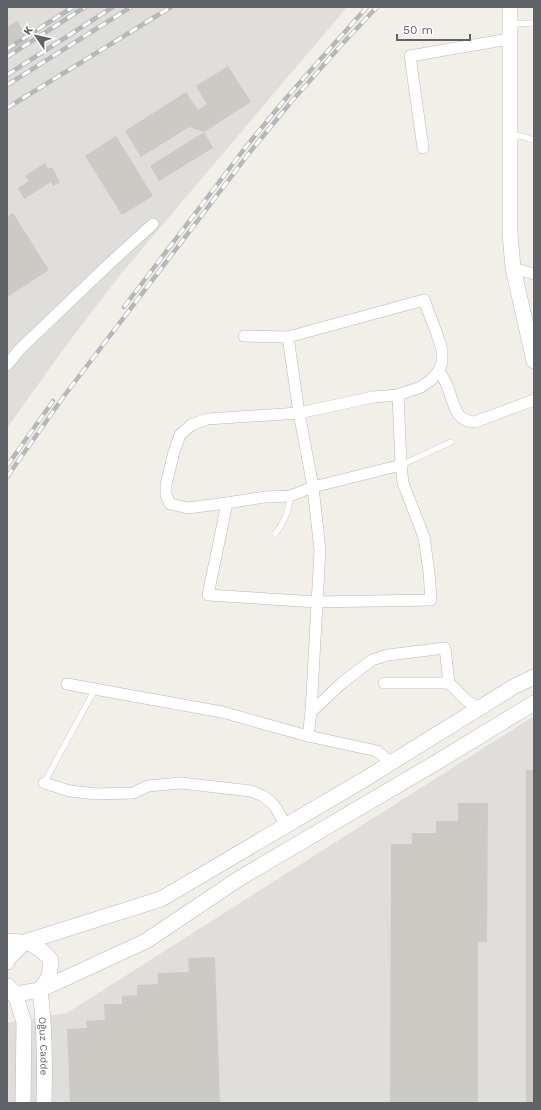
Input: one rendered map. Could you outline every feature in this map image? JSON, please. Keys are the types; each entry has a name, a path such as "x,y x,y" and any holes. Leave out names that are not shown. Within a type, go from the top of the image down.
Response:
{"main road":[{"path":"510,7 510,233 512,268 534,361"},
{"path":"7,941 25,942 161,900 391,763 513,687 534,677"},
{"path":"10,989 40,990 146,940 240,878 534,703"},
{"path":"25,942 41,949 51,960 49,977 40,990"},
{"path":"7,962 8,959 25,942"},
{"name":"Oğuz Cadde","path":"10,989 24,1022 23,1103"},
{"name":"Oğuz Cadde","path":"40,990 44,1014 45,1042 44,1103"}],"street":[{"path":"423,148 410,56 509,40"},
{"path":"7,364 20,349 153,224"},
{"path":"512,268 534,274"},
{"path":"244,336 288,337 424,300 442,350 442,362 439,371 431,380 421,387 398,395 373,397 299,413 207,419 191,425 180,435 174,452 166,485 168,502 173,505 188,508 227,504 265,497 290,496 313,487 401,465"},
{"path":"288,337 299,413 313,487 320,550 311,712 308,736"},
{"path":"439,371 449,390 458,415 465,420 475,422 534,400"},
{"path":"227,504 208,595 317,602 431,600 424,538 403,483 398,395"},
{"path":"311,712 342,682 372,660 388,655 445,648 450,682 466,700 479,708"},
{"path":"384,683 450,682"},
{"path":"67,684 222,712 308,736 377,751 391,763"},
{"path":"44,783 70,791 96,794 133,793 148,786 181,783 252,791 263,796 276,808 286,826"}],"lane":[{"path":"510,24 534,23"},
{"path":"510,135 534,140"},
{"path":"401,465 451,442"},
{"path":"275,534 287,515 290,505 290,496"},
{"path":"44,783 95,689"}],"shaded area":[{"path":"7,7 347,7 120,275 62,351 7,428"},
{"path":"534,716 534,1103 7,1103 7,1023 67,1013"}],"building":[{"path":"17,21 31,43 7,59 7,27"},
{"path":"228,66 251,102 204,132 189,127 141,157 125,131 186,92 198,110 207,104 196,86"},
{"path":"204,132 213,148 159,181 150,166"},
{"path":"116,136 153,196 122,215 85,156"},
{"path":"45,163 48,169 52,167 60,182 53,186 51,182 24,199 18,188 29,181 25,176"},
{"path":"13,213 49,270 7,297 7,216"},
{"path":"526,770 534,770 534,1103 526,1103"},
{"path":"458,803 488,803 487,942 478,942 478,1103 390,1103 391,844 412,844 412,833 436,833 436,821 458,821"},
{"path":"215,957 220,1103 70,1103 67,1029 87,1028 86,1021 105,1020 104,1004 122,1004 122,996 137,995 137,985 158,984 158,973 189,972 188,958"}],"railway":[{"path":"7,49 73,7"},
{"path":"7,57 85,7"},
{"path":"7,75 113,7"},
{"path":"7,85 131,7"},
{"path":"7,108 171,7"},
{"path":"124,307 245,148 287,97 367,7"},
{"path":"7,477 64,396 250,152 291,102 377,7"},
{"path":"7,466 53,401"}]}
